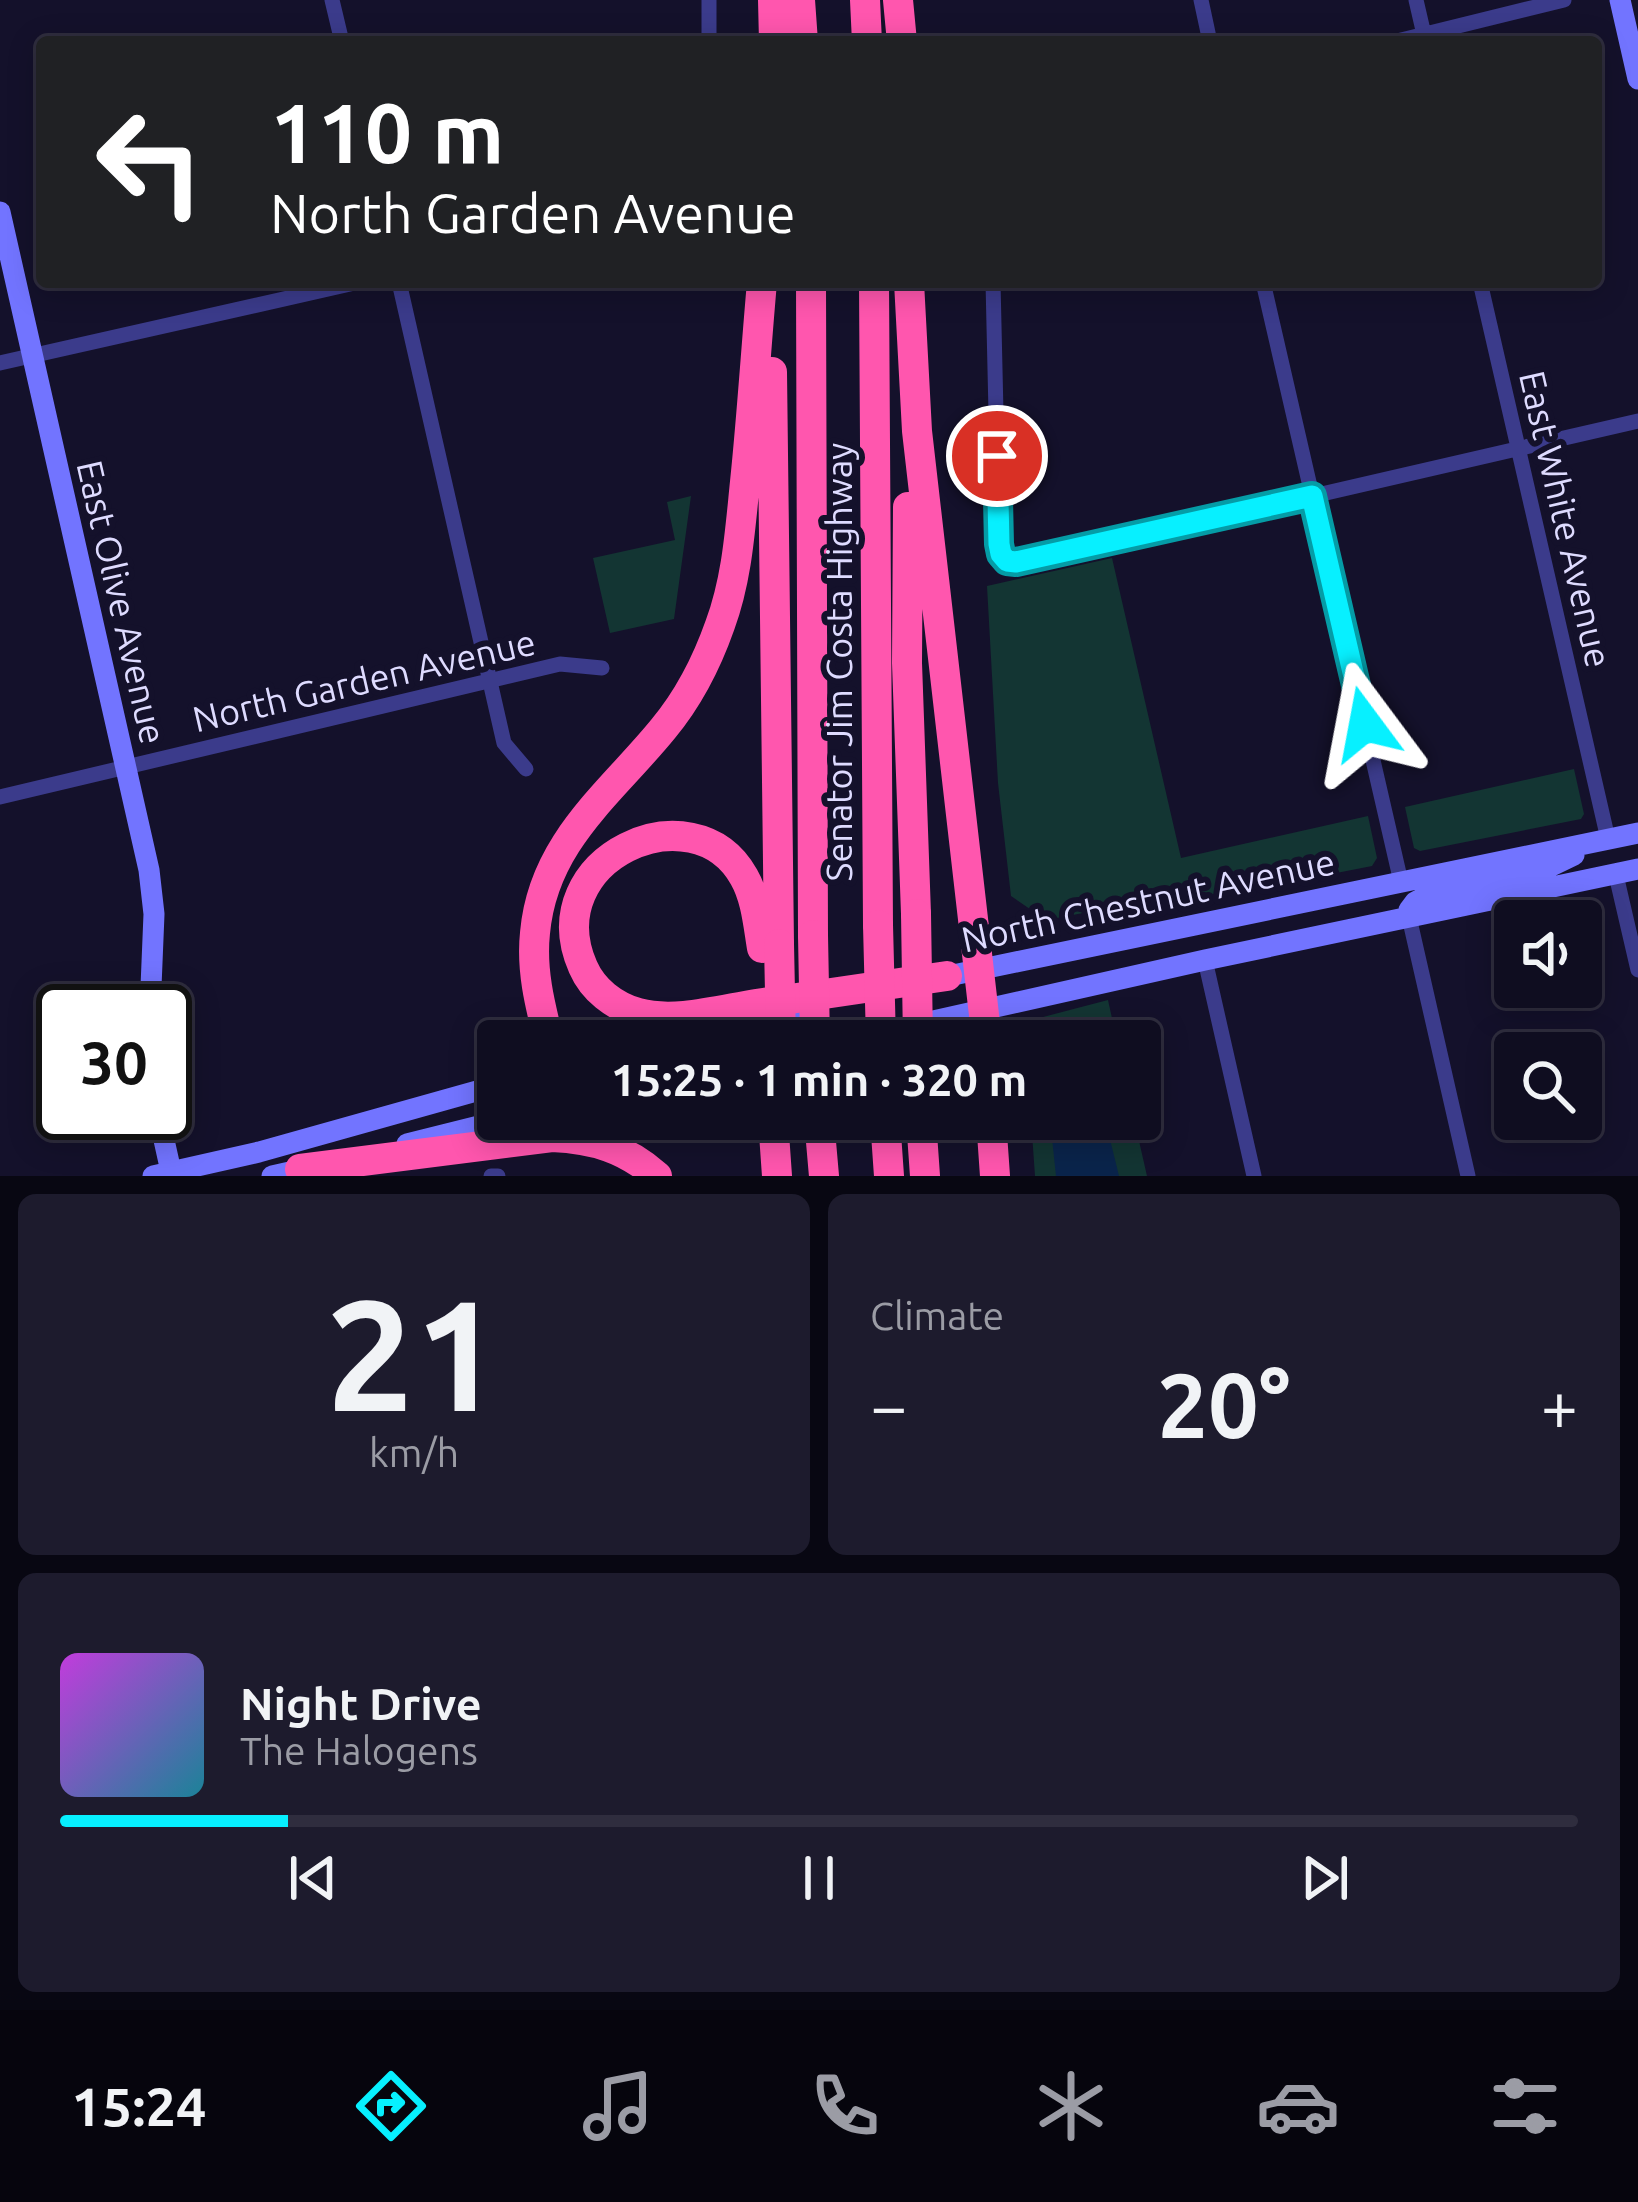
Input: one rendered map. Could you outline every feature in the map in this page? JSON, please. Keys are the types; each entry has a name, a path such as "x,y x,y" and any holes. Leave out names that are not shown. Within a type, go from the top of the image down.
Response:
{"highway":[{"path":"773,0 774,36"},
{"path":"800,0 803,36"},
{"path":"865,0 868,36"},
{"path":"898,0 901,36"},
{"path":"544,1020 534,950 547,881 568,838 685,698 715,640 729,600 739,542 761,288"},
{"path":"770,1020 773,288"},
{"name":"Senator Jim Costa Highway","path":"811,288 814,1020"},
{"name":"Senator Jim Costa Highway","path":"874,288 880,1020"},
{"path":"909,288 907,663 918,1020"},
{"path":"910,327 921,476 985,1020"},
{"path":"779,1020 771,945 737,866 714,848 674,836 632,843 610,856 589,880 574,921 581,962 605,997 624,1008 655,1016 700,1012 947,976"},
{"path":"286,1173 553,1136 586,1138 622,1150 657,1176"},
{"path":"776,1140 780,1176"},
{"path":"780,1176 782,1140"},
{"path":"821,1140 824,1176"},
{"path":"886,1140 889,1176"},
{"path":"922,1140 925,1176"},
{"path":"993,1140 994,1176"}],"main road":[{"path":"1620,0 1638,79"},
{"name":"East Olive Avenue","path":"0,212 152,892 151,984"},
{"name":"North Chestnut Avenue","path":"762,1020 979,969 1638,833"},
{"path":"1409,917 1415,902 1432,893 1545,868 1608,839"},
{"name":"North Chestnut Avenue","path":"936,1020 1627,872"},
{"path":"161,1140 165,1174 477,1091"},
{"path":"286,1173 477,1126"}],"street":[{"path":"332,0 341,36"},
{"path":"709,0 710,36"},
{"path":"1201,0 1209,36"},
{"path":"1416,0 1425,36"},
{"path":"1432,36 1564,0"},
{"path":"0,363 332,288"},
{"path":"400,288 505,743 526,770"},
{"path":"993,288 999,544 1007,561 1027,562 1638,421"},
{"path":"1264,288 1401,882"},
{"name":"East White Avenue","path":"1481,288 1608,839"},
{"name":"North Garden Avenue","path":"0,797 560,664 602,668"},
{"path":"1627,872 1638,970"},
{"path":"1409,917 1468,1176"},
{"path":"1205,960 1254,1176"}],"green space":[{"path":"691,496 674,619 610,633 593,558 675,540 667,502"},
{"path":"1112,558 1181,858 1368,816 1377,858 1372,866 1230,894 1179,895 1046,920 1011,896 998,783 987,586"},
{"path":"1574,769 1584,814 1581,819 1420,851 1414,848 1405,807"},
{"path":"1108,1000 1112,1020 1032,1020"},
{"path":"1032,1140 1139,1140 1147,1176 1035,1176"}],"water":[{"path":"1052,1140 1110,1140 1119,1176 1056,1176"}],"route":[{"path":"997,456 999,544 1007,561 1027,562 1312,496 1365,724"}]}
